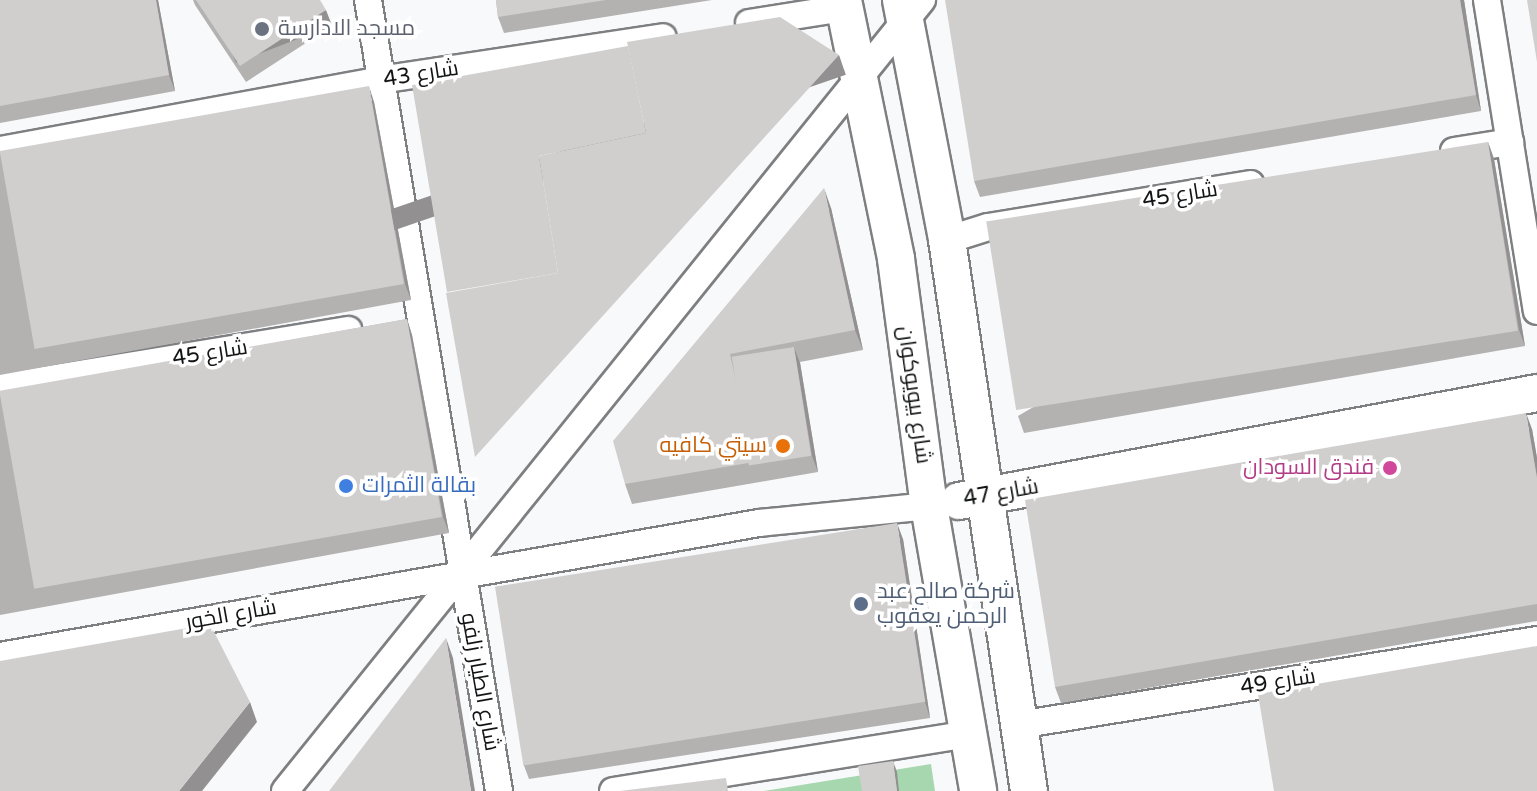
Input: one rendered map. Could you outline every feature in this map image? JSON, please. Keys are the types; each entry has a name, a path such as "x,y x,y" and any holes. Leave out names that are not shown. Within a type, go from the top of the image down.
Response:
{"main road":[{"name":"شارع بيويوكوان","path":"843,4 896,259 929,506 978,791"},
{"path":"909,7 1029,791"},
{"name":"شارع 47","path":"929,506 1537,393"}],"street":[{"name":"شارع الطيار زلفو","path":"368,0 499,791"},
{"path":"1487,0 1537,311"},
{"path":"720,28 843,4"},
{"path":"285,791 861,79 909,7"},
{"name":"شارع 43","path":"0,150 380,80 689,32"},
{"path":"1433,154 1510,142"},
{"name":"شارع 45","path":"947,240 988,227 1280,179"},
{"name":"شارع 45","path":"0,387 420,319"},
{"name":"شارع 47","path":"461,573 759,523 929,506"},
{"name":"شارع الخور","path":"0,656 461,573"},
{"name":"شارع 49","path":"1019,725 1537,640"},
{"path":"613,791 970,734"}],"green space":[{"path":"931,764 935,791 764,791"}],"building":[{"path":"0,0 156,0 169,75 0,106"},
{"name":"مسجد الادارسة","path":"196,0 320,0 326,10 240,66"},
{"path":"496,0 606,0 498,17"},
{"path":"945,0 1460,0 1476,95 974,181"},
{"path":"1527,0 1537,0 1537,62"},
{"path":"780,17 839,55 475,457 446,293 558,273 539,156 646,133 627,42"},
{"path":"628,46 646,133 539,156 558,273 447,292 412,85"},
{"path":"369,86 404,284 35,349 0,151"},
{"path":"1488,142 1518,331 1016,410 986,221"},
{"path":"824,188 855,330 730,354 754,462 625,484 613,441"},
{"path":"407,319 442,517 34,589 0,391"},
{"path":"794,347 811,456 749,466 732,357"},
{"path":"1526,413 1537,478 1537,604 1055,687 1025,500"},
{"path":"897,523 925,702 523,765 495,587"},
{"path":"210,624 250,702 179,791 0,791 0,661"},
{"path":"446,638 471,791 329,791"},
{"path":"1537,646 1537,791 1274,791 1258,694"},
{"path":"893,761 897,791 862,791 858,766"},
{"path":"726,778 728,791 620,791"}],"place":[{"name":"مسجد الادارسة","path":"262,29"},
{"name":"سيتي كافيه","path":"783,446"},
{"name":"فندق السودان","path":"1390,468"},
{"name":"بقالة الثمرات","path":"346,486"},
{"name":"شركة صالح عبد الرحمن يعقوب","path":"861,604"}]}
